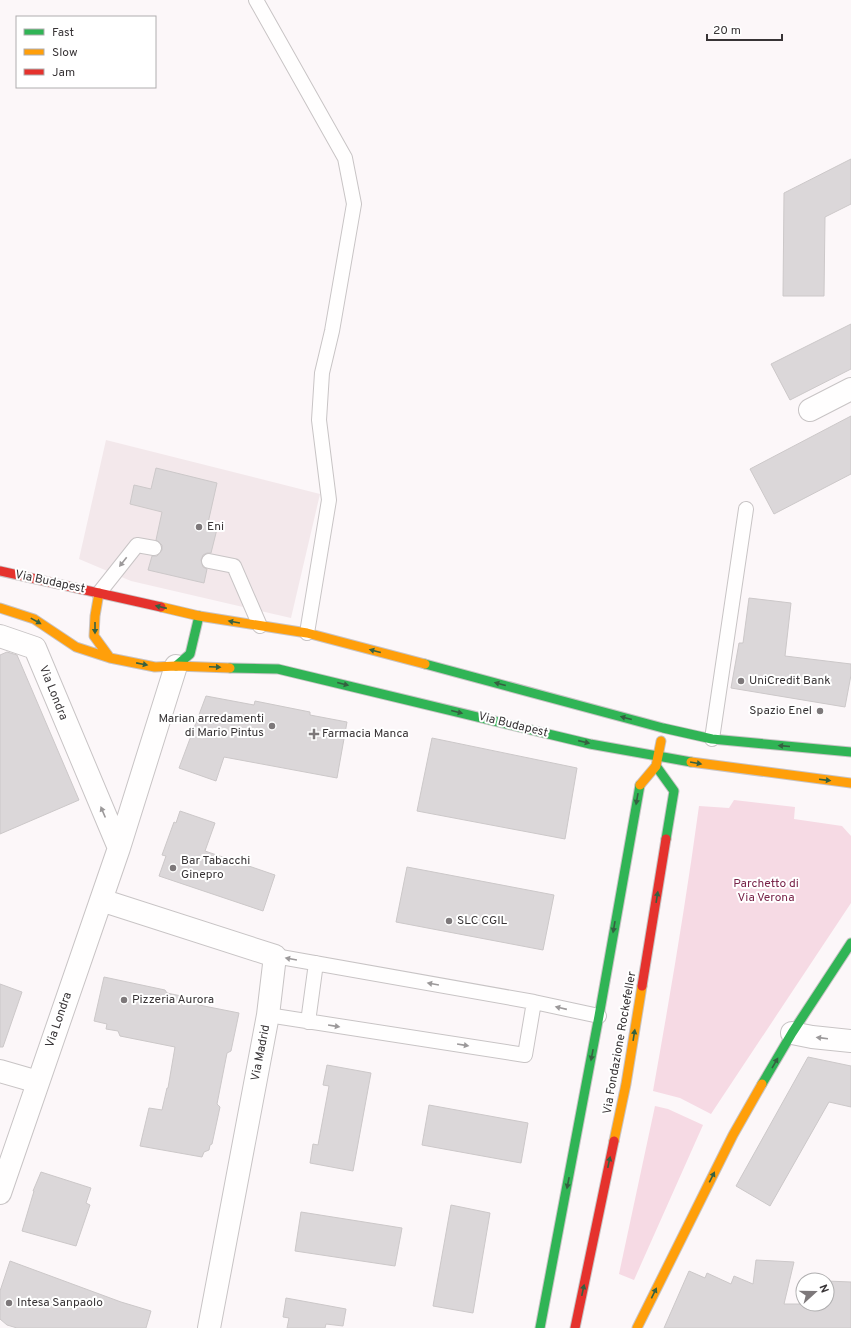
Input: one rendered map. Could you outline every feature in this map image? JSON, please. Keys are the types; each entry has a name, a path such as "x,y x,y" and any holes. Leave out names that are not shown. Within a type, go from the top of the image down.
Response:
{"main road":[{"name":"Via Budapest","path":"0,571 199,616"},
{"path":"99,593 95,616 94,636 110,658"},
{"path":"0,608 34,619 76,647 110,658"},
{"path":"176,666 190,654 199,616 308,633 663,728 712,739 851,752"},
{"name":"Via Budapest","path":"110,658 156,667 176,666 278,669 583,742 699,764 851,783"},
{"path":"540,1328 599,1016 639,786 656,766 663,728"},
{"name":"Via Fondazione Rockefeller","path":"575,1328 626,1084 674,797 674,791 656,766"},
{"path":"637,1328 733,1134 792,1033 851,944"}],"street":[{"path":"810,410 851,389"},
{"name":"Via Londra","path":"0,636 35,648 119,848"},
{"name":"Via Londra","path":"0,1192 119,848 176,666"},
{"path":"101,900 275,956"},
{"name":"Via Madrid","path":"209,1328 268,1015 275,956"},
{"path":"792,1033 812,1037 851,1041"},
{"path":"0,1070 38,1082"}],"lane":[{"path":"256,0 345,158 354,204 332,331 322,373 319,420 329,500 308,633"},
{"path":"712,739 746,509"},
{"path":"99,593 137,545 154,548"},
{"path":"209,561 234,566 260,626"},
{"path":"275,956 534,1002 599,1016"},
{"path":"308,1022 316,963"},
{"path":"268,1015 525,1055 534,1002"}],"shaded area":[{"name":"Eni","path":"106,440 320,494 291,618 131,581 79,559"}],"green space":[{"name":"Parchetto di Via Verona","path":"734,800 795,807 794,819 842,826 851,836 851,903 711,1114 680,1098 653,1091 678,949 699,806 729,808"},
{"path":"655,1106 668,1109 703,1125 634,1280 619,1274"}],"building":[{"path":"851,159 851,204 825,217 824,296 783,296 784,193"},
{"path":"851,324 851,369 790,400 771,364"},
{"path":"851,416 851,474 774,514 750,469"},
{"path":"156,468 217,483 208,523 218,525 211,553 203,555 201,560 203,567 207,569 204,583 148,570 152,556 157,556 162,550 162,545 156,540 162,512 130,504 134,485 151,489"},
{"path":"749,598 791,603 785,656 851,664 851,675 845,707 731,688 739,643 743,643"},
{"path":"7,652 17,655 79,800 0,834 0,655"},
{"path":"206,696 254,705 255,701 310,712 310,715 347,722 337,778 224,757 216,781 179,768"},
{"path":"432,738 577,768 565,839 417,811"},
{"path":"180,811 215,823 205,851 275,875 263,911 159,876 166,856 162,855 174,822 176,823"},
{"path":"407,867 554,895 543,950 396,922"},
{"path":"104,977 165,990 167,993 200,1000 199,1005 239,1013 231,1051 227,1053 217,1104 220,1107 212,1144 210,1145 209,1150 204,1152 202,1157 140,1146 149,1108 162,1110 168,1088 175,1047 120,1036 118,1031 106,1029 107,1024 94,1021"},
{"path":"0,984 22,992 3,1047 0,1047"},
{"path":"808,1057 851,1066 851,1107 829,1102 770,1206 736,1186"},
{"path":"327,1065 371,1073 353,1171 310,1163 313,1144 318,1145 329,1086 323,1085"},
{"path":"429,1105 528,1123 521,1163 422,1145"},
{"path":"41,1172 91,1188 86,1203 90,1205 76,1246 22,1231 33,1191"},
{"path":"451,1205 490,1213 473,1313 433,1306"},
{"path":"301,1212 402,1228 395,1266 295,1251"},
{"path":"756,1260 794,1262 784,1304 795,1304 795,1312 835,1312 835,1281 851,1282 851,1328 664,1328 689,1271 705,1278 707,1273 731,1284 734,1276 753,1284"},
{"path":"10,1261 121,1302 151,1311 146,1328 17,1328 7,1325 0,1319 0,1291"},
{"path":"286,1298 346,1309 343,1326 326,1324 325,1328 287,1328 289,1318 283,1317"}],"traffic: fast":[{"path":"176,666 190,654 199,616"},
{"path":"425,664 663,728 712,739 851,752"},
{"path":"230,668 278,669 590,744 691,762"},
{"path":"656,766 674,791 666,839"},
{"path":"540,1328 599,1016 640,785"},
{"path":"762,1084 792,1033 851,943"}],"traffic: slow":[{"path":"99,593 95,616 94,636 110,658"},
{"path":"161,607 199,616 307,633 425,664"},
{"path":"0,608 34,619 76,647 110,658 155,667 176,666 230,668"},
{"path":"640,785 656,766 661,741"},
{"path":"691,762 851,783"},
{"path":"614,1141 626,1084 642,986"},
{"path":"637,1328 733,1135 762,1084"}],"traffic: jam":[{"path":"0,571 161,607"},
{"path":"642,986 666,839"},
{"path":"575,1328 614,1141"}],"place":[{"name":"Eni","path":"199,527"},
{"name":"UniCredit Bank","path":"741,681"},
{"name":"Spazio Enel","path":"820,711"},
{"name":"Marian arredamenti di Mario Pintus","path":"272,726"},
{"name":"Farmacia Manca","path":"314,734"},
{"name":"Bar Tabacchi Ginepro","path":"173,868"},
{"name":"SLC CGIL","path":"449,921"},
{"name":"Pizzeria Aurora","path":"124,1000"},
{"name":"Intesa Sanpaolo","path":"9,1303"}]}
